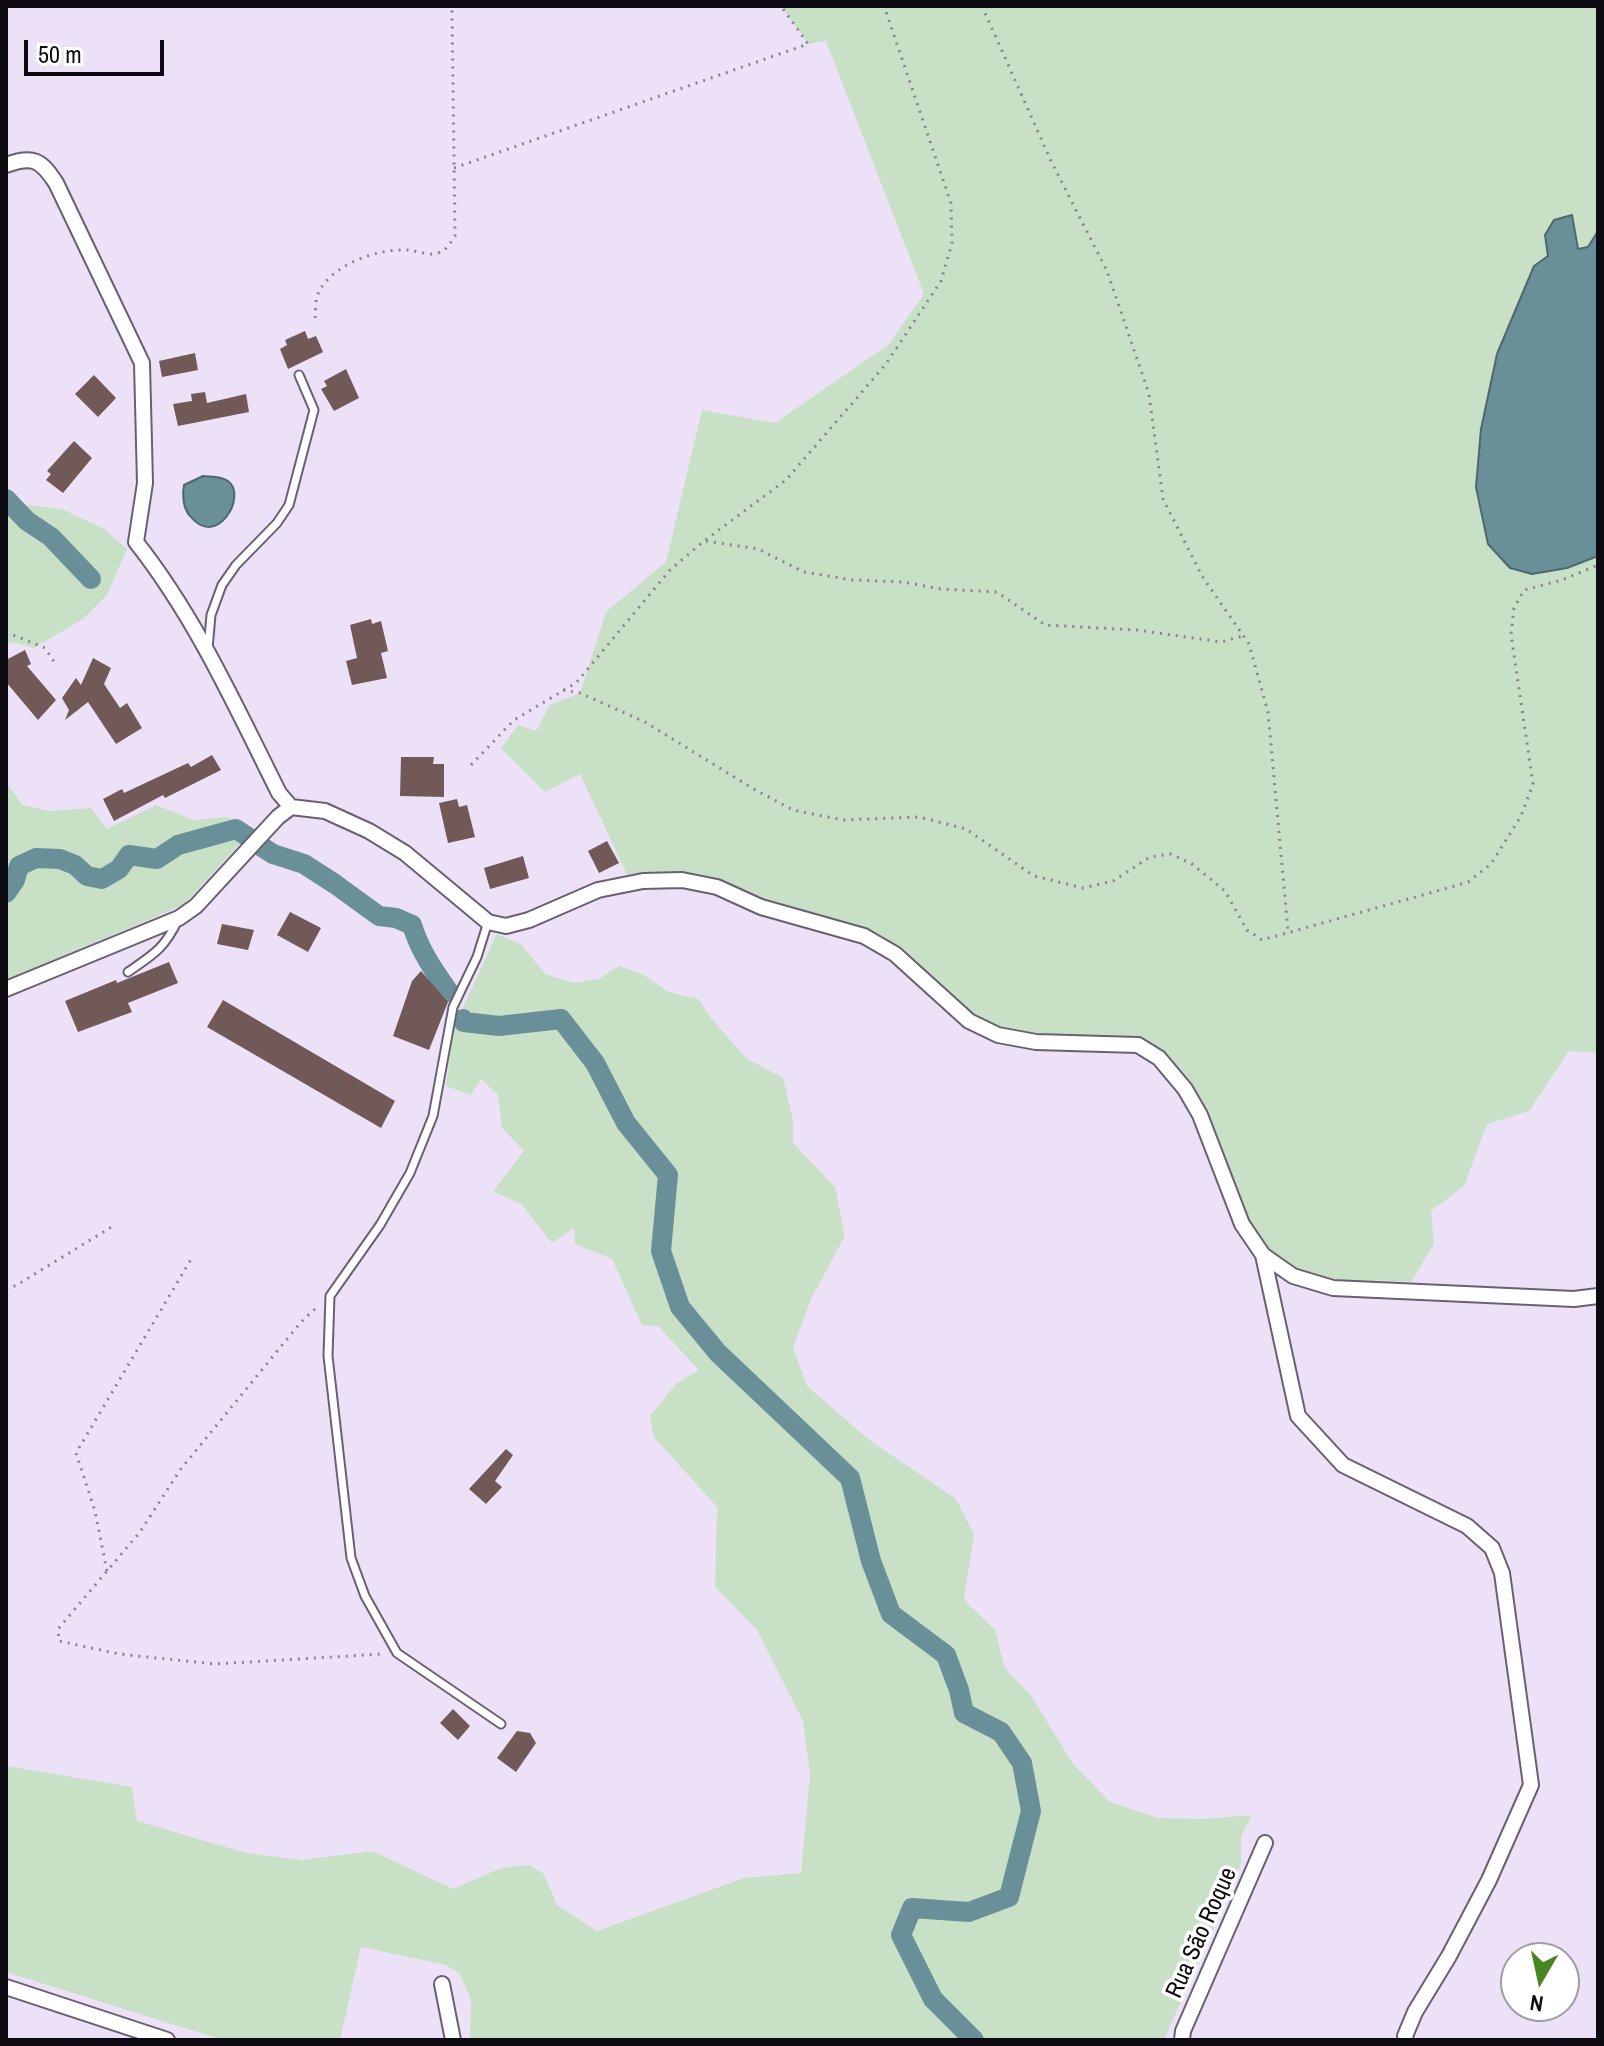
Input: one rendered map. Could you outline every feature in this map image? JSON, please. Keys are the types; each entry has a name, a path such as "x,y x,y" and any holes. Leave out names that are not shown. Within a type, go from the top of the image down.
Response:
{"street":[{"path":"6,165 32,160 45,167 56,183 142,363 145,483 136,542 161,574 208,651 279,793 291,807 325,811 381,838 405,853 488,922 506,926 529,920 598,890 620,885 682,880 717,887 761,907 864,936 895,954 969,1021 998,1035 1036,1042 1138,1045 1159,1058 1185,1089 1200,1115 1242,1224 1263,1255 1293,1276 1333,1288 1574,1299 1598,1296"},
{"path":"6,989 179,918 196,906 278,817 291,807"},
{"path":"1263,1255 1298,1416 1343,1465 1467,1526 1492,1548 1502,1573 1531,1785 1489,1880 1415,2012 1406,2040"},
{"name":"Rua São Roque","path":"1182,2040 1183,2031 1265,1843"},
{"path":"442,1984 453,2040"},
{"path":"6,1987 167,2040"}],"lane":[{"path":"208,651 211,615 222,585 289,505 314,410 299,375"},
{"path":"128,972 159,951 179,918"},
{"path":"488,922 477,957 453,1007 433,1116 410,1173 380,1225 330,1296 328,1356 351,1558 365,1596 397,1653 501,1724"}],"path":[{"path":"315,318 317,295 329,277 352,262 383,252 406,250 435,254 446,250 455,236 452,6"},
{"path":"454,168 808,44 781,6"},
{"path":"471,765 514,720 576,683 670,570 786,480 886,364 941,281 952,243 951,203 884,6"},
{"path":"982,6 1051,161 1107,271 1149,394 1163,499 1202,576 1249,644 1268,712 1288,933"},
{"path":"704,541 758,549 804,572 852,580 997,592 1045,625 1137,630 1221,642 1243,636"},
{"path":"563,690 580,693 645,722 793,810 843,820 919,817 966,829 1034,876 1083,888 1113,881 1150,857 1171,854 1192,864 1225,891 1247,930 1262,940 1468,882 1491,864 1521,816 1533,784 1511,634 1514,608 1524,590 1562,580 1598,565"},
{"path":"6,632 45,648 57,666"},
{"path":"6,1289 113,1226"},
{"path":"107,1571 95,1511 76,1453 193,1256"},
{"path":"330,1296 301,1322 190,1458 140,1532 58,1629 59,1641 119,1654 215,1664 397,1653"}],"shaded area":[{"path":"781,6 1598,6 1598,231 1588,248 1578,249 1571,215 1548,256 1510,568 1532,574 1567,568 1598,556 1598,1053 1569,1051 1529,1111 1487,1124 1464,1186 1431,1211 1434,1244 1411,1282 1375,1280 1375,1290 1333,1288 1263,1255 1200,1115 1138,1045 998,1035 895,954 717,887 631,883 580,774 545,792 501,748 518,725 536,731 550,705 580,693 606,612 666,562 702,410 775,423 888,345 924,294 826,41 808,44"},
{"path":"1572,215 1578,249 1588,247 1598,231 1598,556 1567,568 1532,574 1510,568 1488,544 1476,487 1481,429 1497,354 1534,266 1548,256 1545,235 1554,220"},
{"path":"203,476 225,479 233,488 232,507 227,516 210,527 200,525 190,516 184,501 184,485"},
{"path":"6,499 11,503 62,509 104,529 127,549 107,595 83,619 34,648 12,642 6,644"},
{"path":"6,782 22,805 50,811 91,808 107,829 156,805 194,820 229,817 251,832 183,905 6,980"},
{"path":"497,934 522,945 545,974 574,983 599,979 619,966 642,974 669,992 698,999 746,1058 783,1078 793,1120 793,1143 835,1187 845,1236 811,1299 793,1347 807,1386 868,1439 956,1499 974,1534 964,1600 995,1630 1005,1668 1032,1697 1073,1764 1110,1802 1158,1818 1205,1819 1252,1815 1241,1836 1241,1864 1164,2040 470,2040 471,1999 460,1974 446,1965 361,1947 340,2040 223,2040 6,1972 6,1766 132,1787 137,1821 246,1853 302,1860 372,1851 453,1889 501,1868 529,1865 544,1874 557,1905 597,1931 744,1878 801,1873 810,1774 803,1721 757,1630 715,1587 717,1507 654,1437 650,1416 676,1384 699,1370 658,1326 642,1325 612,1259 575,1244 574,1228 552,1243 522,1205 493,1191 524,1151 502,1128 498,1095 481,1079 471,1095 446,1086 454,1027"}],"building":[{"path":"305,331 308,339 316,336 323,352 288,369 280,349 287,345 285,340"},
{"path":"195,353 198,370 162,377 159,361"},
{"path":"346,369 359,398 334,411 321,389 327,386 324,381"},
{"path":"94,375 116,398 98,417 75,394"},
{"path":"205,392 207,403 246,394 249,412 178,426 173,404 192,401 191,394"},
{"path":"74,441 92,458 63,493 46,480 51,474 47,471"},
{"path":"371,619 372,624 381,621 388,651 381,653 387,678 352,685 346,661 357,658 350,625"},
{"path":"25,650 31,664 27,666 56,700 38,720 6,682 6,660"},
{"path":"93,658 111,668 104,684 120,708 127,703 142,728 116,744 88,702 65,720 69,710 62,698 76,678 81,685"},
{"path":"212,755 221,770 114,821 103,799 122,789 124,793 188,763 191,767"},
{"path":"401,757 434,757 433,764 444,764 444,797 400,796"},
{"path":"457,799 459,807 467,805 475,837 448,843 439,803"},
{"path":"607,841 619,863 599,873 588,851"},
{"path":"523,856 529,878 490,889 484,868"},
{"path":"290,912 321,928 308,952 277,935"},
{"path":"222,924 254,930 248,950 217,944"},
{"path":"169,962 178,983 128,1003 132,1012 78,1032 65,1001"},
{"path":"421,971 448,1002 429,1050 393,1036 412,981"},
{"path":"223,1000 395,1101 381,1128 207,1027"},
{"path":"506,1449 513,1455 495,1481 502,1487 486,1504 469,1489"},
{"path":"453,1709 470,1726 458,1740 440,1723"},
{"path":"517,1731 530,1733 536,1743 516,1772 497,1758"}],"waterway":[{"path":"6,499 27,521 51,537 91,579"},
{"path":"6,893 15,880 19,866 36,858 60,859 75,865 87,876 102,879 119,869 129,855 157,859 178,845 236,829 251,839"},
{"path":"259,845 273,854 304,864 379,916 396,918 412,925 423,952 449,992"},
{"path":"463,1019 464,1022 499,1026 561,1019 595,1063 626,1123 668,1175 661,1251 680,1307 718,1353 850,1478 871,1561 891,1614 946,1655 964,1713 1001,1732 1022,1763 1031,1811 1009,1897 969,1912 912,1908 901,1935 933,1999 974,2040"}]}
